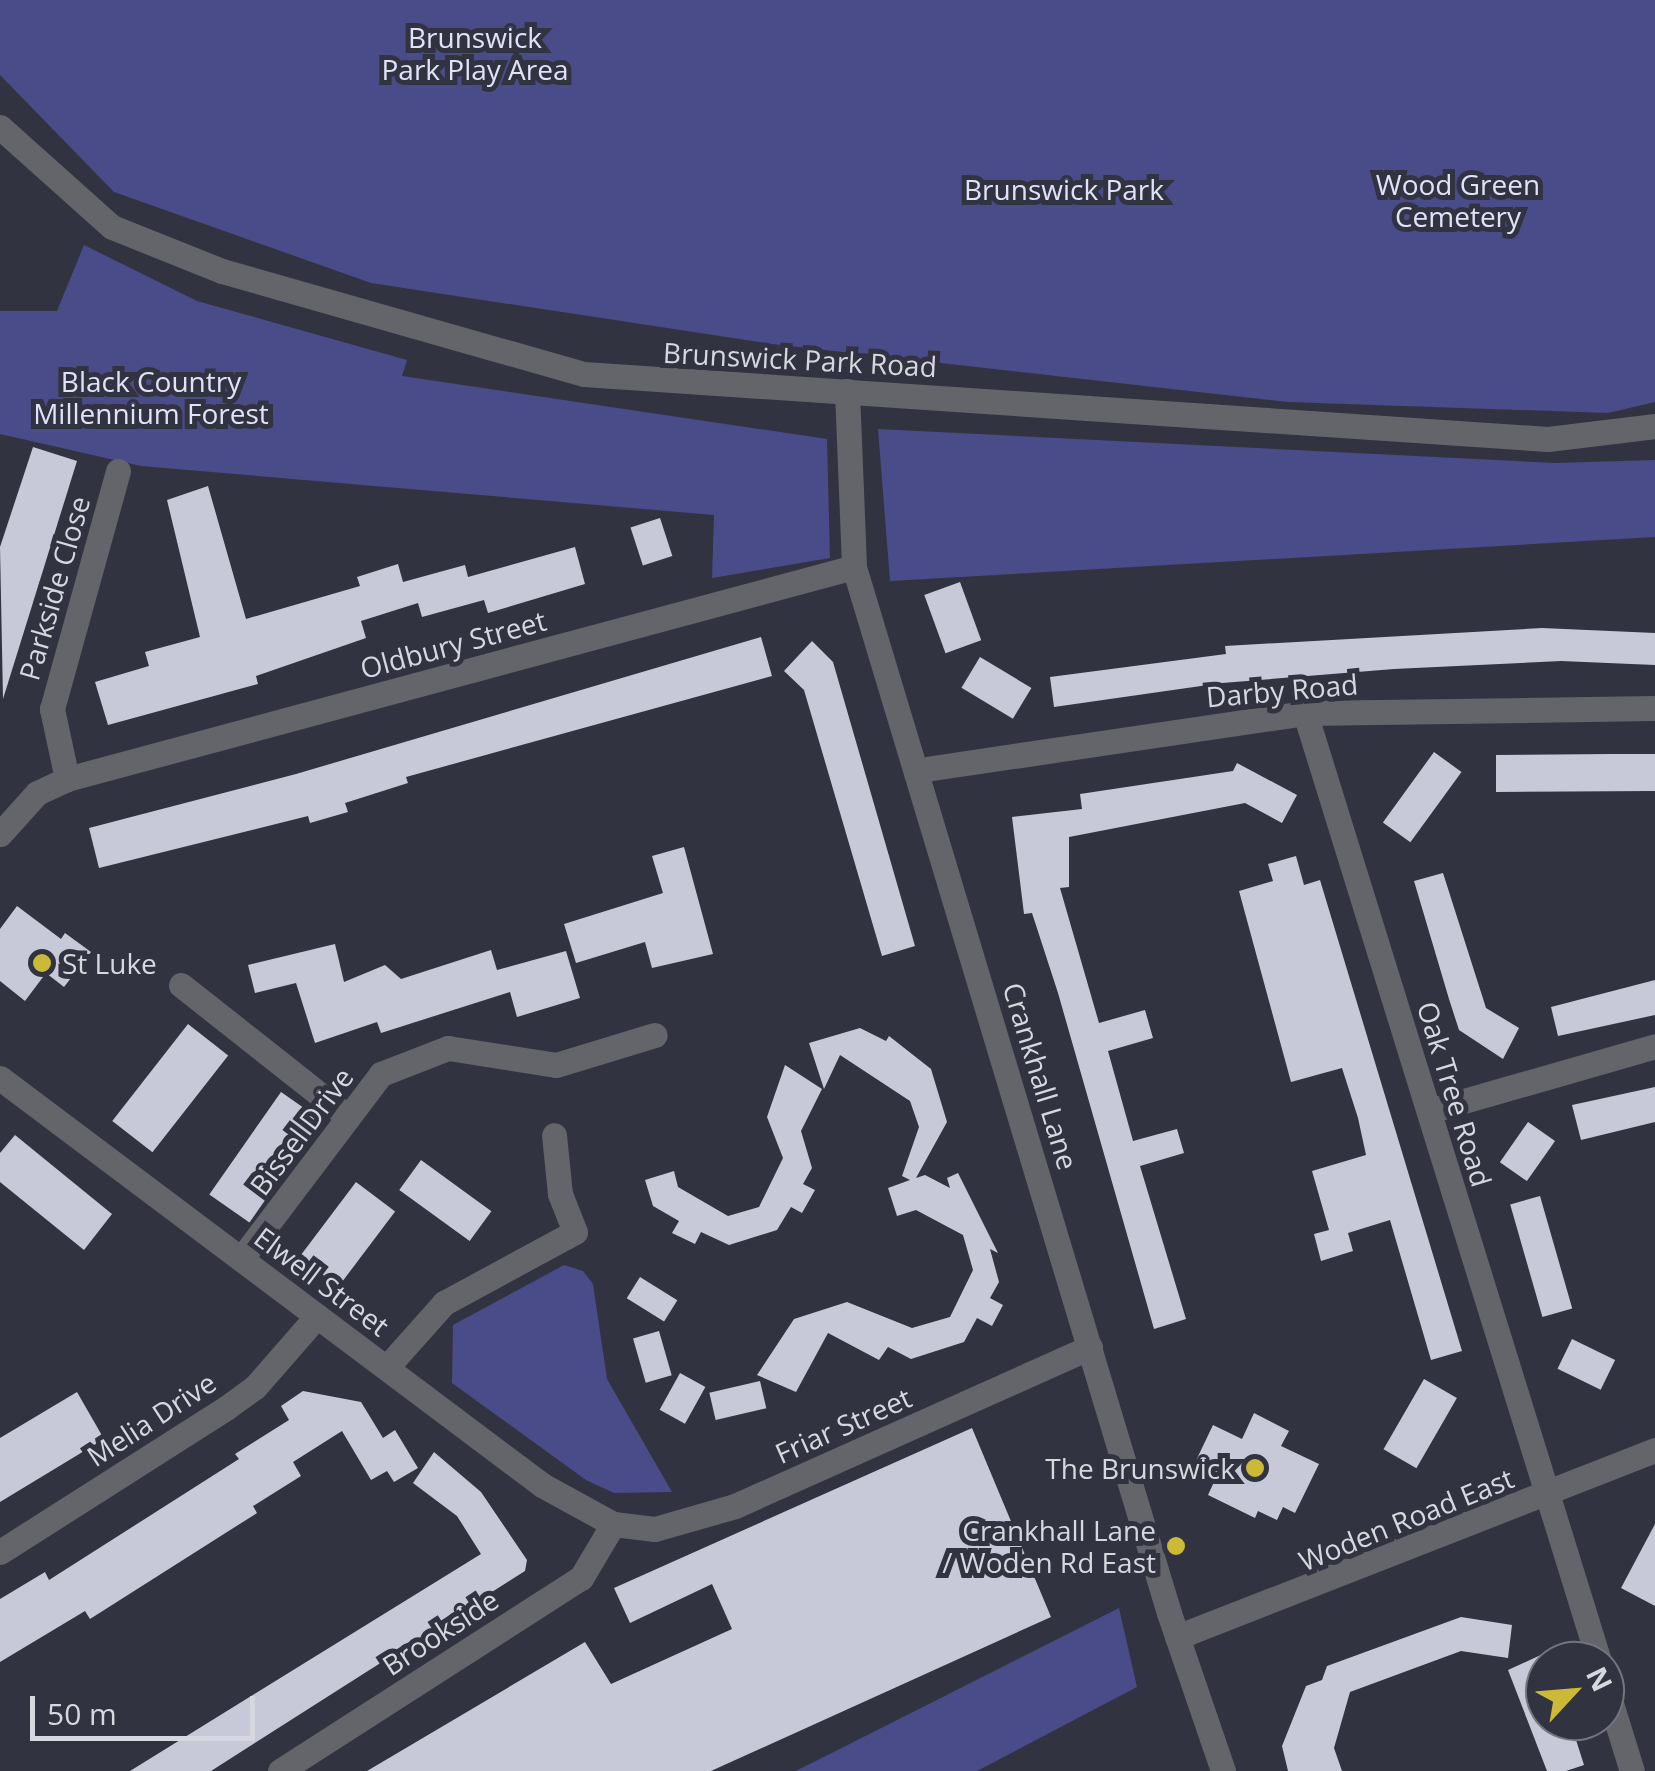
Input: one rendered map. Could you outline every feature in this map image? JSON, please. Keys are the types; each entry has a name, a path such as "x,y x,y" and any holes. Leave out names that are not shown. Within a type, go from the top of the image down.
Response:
{"street":[{"name":"Brunswick Park Road","path":"0,127 112,227 222,271 584,374 1548,439 1655,426"},
{"name":"Crankhall Lane","path":"847,391 854,567 1178,1637 1223,1771"},
{"name":"Parkside Close","path":"67,779 52,709 118,471"},
{"name":"Oldbury Street","path":"0,834 37,792 67,779 854,567"},
{"name":"Darby Road","path":"918,770 1305,712 1655,708"},
{"name":"Oak Tree Road","path":"1305,712 1593,1641"},
{"path":"181,985 348,1117"},
{"name":"Bissel Drive","path":"241,1259 381,1074 448,1048 556,1065 655,1036"},
{"path":"1429,1111 1655,1046"},
{"name":"Elwell Street","path":"0,1078 542,1485 613,1524"},
{"path":"387,1367 444,1303 575,1232 560,1194 554,1134"},
{"name":"Melia Drive","path":"0,1552 226,1408 318,1316"},
{"name":"Friar Street","path":"613,1524 655,1529 735,1506 1090,1347"},
{"name":"Woden Road East","path":"1178,1637 1655,1450"},
{"name":"Brookside","path":"280,1771 581,1578 613,1524"},
{"path":"1623,1741 1632,1771"}],"green space":[{"name":"Brunswick Park","path":"0,0 1655,0 1655,402 1608,413 1288,402 772,344 371,283 114,192 0,75"},
{"name":"Black Country Millennium Forest","path":"84,245 197,301 407,360 402,376 827,439 830,558 712,578 714,515 141,466 0,434 0,311 57,311"},
{"path":"878,429 1555,463 1655,460 1655,537 890,581"},
{"path":"564,1265 583,1271 593,1284 607,1379 672,1492 614,1493 586,1480 452,1383 453,1325"},
{"path":"1119,1608 1137,1687 977,1771 796,1771"}],"building":[{"path":"33,447 77,461 3,699 0,547"},
{"path":"208,486 246,619 360,586 357,577 398,564 403,582 465,565 468,577 575,547 585,584 488,613 484,600 422,617 418,603 361,621 366,638 256,676 258,684 108,725 95,682 149,666 145,652 200,637 167,500"},
{"path":"660,518 672,556 643,566 631,528"},
{"path":"960,582 981,640 945,653 924,595"},
{"path":"1542,628 1655,633 1655,665 1561,661 1394,669 1222,683 1054,707 1050,677 1226,654 1225,646"},
{"path":"761,637 772,676 406,777 408,783 345,803 348,812 310,823 308,816 99,868 89,828 296,774"},
{"path":"812,641 833,662 915,946 882,956 804,690 784,671"},
{"path":"980,657 1031,688 1013,719 961,688"},
{"path":"1434,752 1462,772 1410,842 1383,822"},
{"path":"1655,754 1655,791 1496,792 1496,755"},
{"path":"1237,763 1297,795 1282,823 1245,803 1069,837 1069,887 1060,888 1099,1023 1145,1010 1153,1038 1108,1051 1133,1141 1177,1129 1184,1153 1140,1166 1186,1319 1154,1329 1058,993 1032,913 1024,914 1012,817 1082,809 1080,794 1233,771"},
{"path":"684,847 713,954 652,968 645,942 576,963 564,924 663,893 652,856"},
{"path":"1296,856 1304,885 1320,880 1462,1351 1431,1360 1390,1220 1348,1233 1353,1251 1321,1261 1314,1234 1329,1230 1312,1171 1366,1155 1358,1118 1342,1068 1291,1082 1239,891 1273,881 1268,864"},
{"path":"1443,873 1486,1008 1519,1028 1503,1059 1459,1030 1449,999 1414,881"},
{"name":"St Luke","path":"17,906 61,939 65,933 91,952 64,987 46,973 25,1001 0,981 0,929"},
{"path":"335,944 344,982 385,965 401,979 491,950 497,970 566,951 580,998 517,1017 510,992 381,1033 377,1022 315,1043 296,983 255,993 248,965"},
{"path":"1655,980 1655,1015 1558,1036 1551,1007"},
{"path":"188,1024 228,1055 152,1152 112,1121"},
{"path":"860,1028 886,1041 889,1036 931,1069 947,1122 916,1178 925,1175 950,1188 947,1178 958,1173 998,1253 990,1249 999,1282 990,1298 1003,1305 992,1326 977,1318 964,1342 911,1359 888,1347 879,1360 828,1333 796,1392 757,1375 794,1319 847,1302 912,1328 950,1317 973,1270 963,1235 916,1210 897,1216 888,1188 910,1180 902,1176 919,1127 910,1101 840,1055 824,1089 809,1043"},
{"path":"785,1065 822,1089 801,1131 812,1168 803,1184 815,1190 802,1213 791,1207 777,1230 729,1245 701,1232 695,1244 672,1233 679,1221 653,1206 645,1180 674,1171 678,1187 728,1216 759,1207 783,1158 767,1117"},
{"path":"1655,1087 1655,1122 1581,1140 1572,1105"},
{"path":"281,1092 321,1120 249,1222 209,1194"},
{"path":"1528,1122 1555,1141 1527,1181 1500,1162"},
{"path":"15,1135 112,1214 84,1250 0,1182 0,1153"},
{"path":"421,1160 491,1211 470,1241 399,1190"},
{"path":"356,1182 395,1211 339,1287 299,1257"},
{"path":"1540,1196 1572,1308 1542,1317 1510,1205"},
{"path":"640,1277 677,1300 664,1322 627,1298"},
{"path":"659,1331 672,1375 646,1383 633,1338"},
{"path":"1572,1339 1615,1360 1601,1390 1558,1369"},
{"path":"680,1373 705,1387 685,1424 660,1410"},
{"path":"1424,1379 1457,1398 1416,1468 1384,1449"},
{"path":"760,1381 766,1408 716,1420 709,1393"},
{"path":"303,1391 361,1402 383,1438 395,1430 418,1468 394,1482 387,1471 371,1480 342,1431 293,1462 301,1476 253,1506 257,1513 90,1619 85,1611 0,1662 0,1599 45,1572 49,1580 239,1459 235,1454 289,1420 281,1406"},
{"path":"77,1392 104,1439 0,1502 0,1438"},
{"name":"The Brunswick","path":"1254,1413 1289,1431 1281,1446 1319,1464 1295,1513 1283,1507 1277,1520 1258,1511 1255,1518 1208,1495 1214,1482 1191,1471 1213,1425 1242,1439"},
{"path":"972,1428 1051,1617 711,1771 367,1771 585,1642 611,1684 732,1629 712,1584 630,1623 614,1588"},
{"path":"434,1452 481,1492 527,1560 525,1571 211,1771 130,1771 481,1554 457,1516 413,1483"},
{"path":"1655,1524 1655,1606 1621,1588"},
{"path":"1461,1617 1512,1625 1508,1658 1461,1651 1350,1692 1334,1748 1342,1771 1288,1771 1282,1746 1306,1686 1322,1680 1327,1666"},
{"path":"1525,1662 1525,1714 1508,1670"},
{"path":"1535,1741 1576,1741 1584,1765 1566,1771 1547,1771"}],"place":[{"name":"St Luke","path":"42,963"},
{"name":"The Brunswick","path":"1255,1468"},
{"name":"Crankhall Lane / Woden Rd East","path":"1176,1546"}],"park label":[{"name":"Brunswick Park Play Area","path":"475,53"},
{"name":"Wood Green Cemetery","path":"1458,200"}]}
